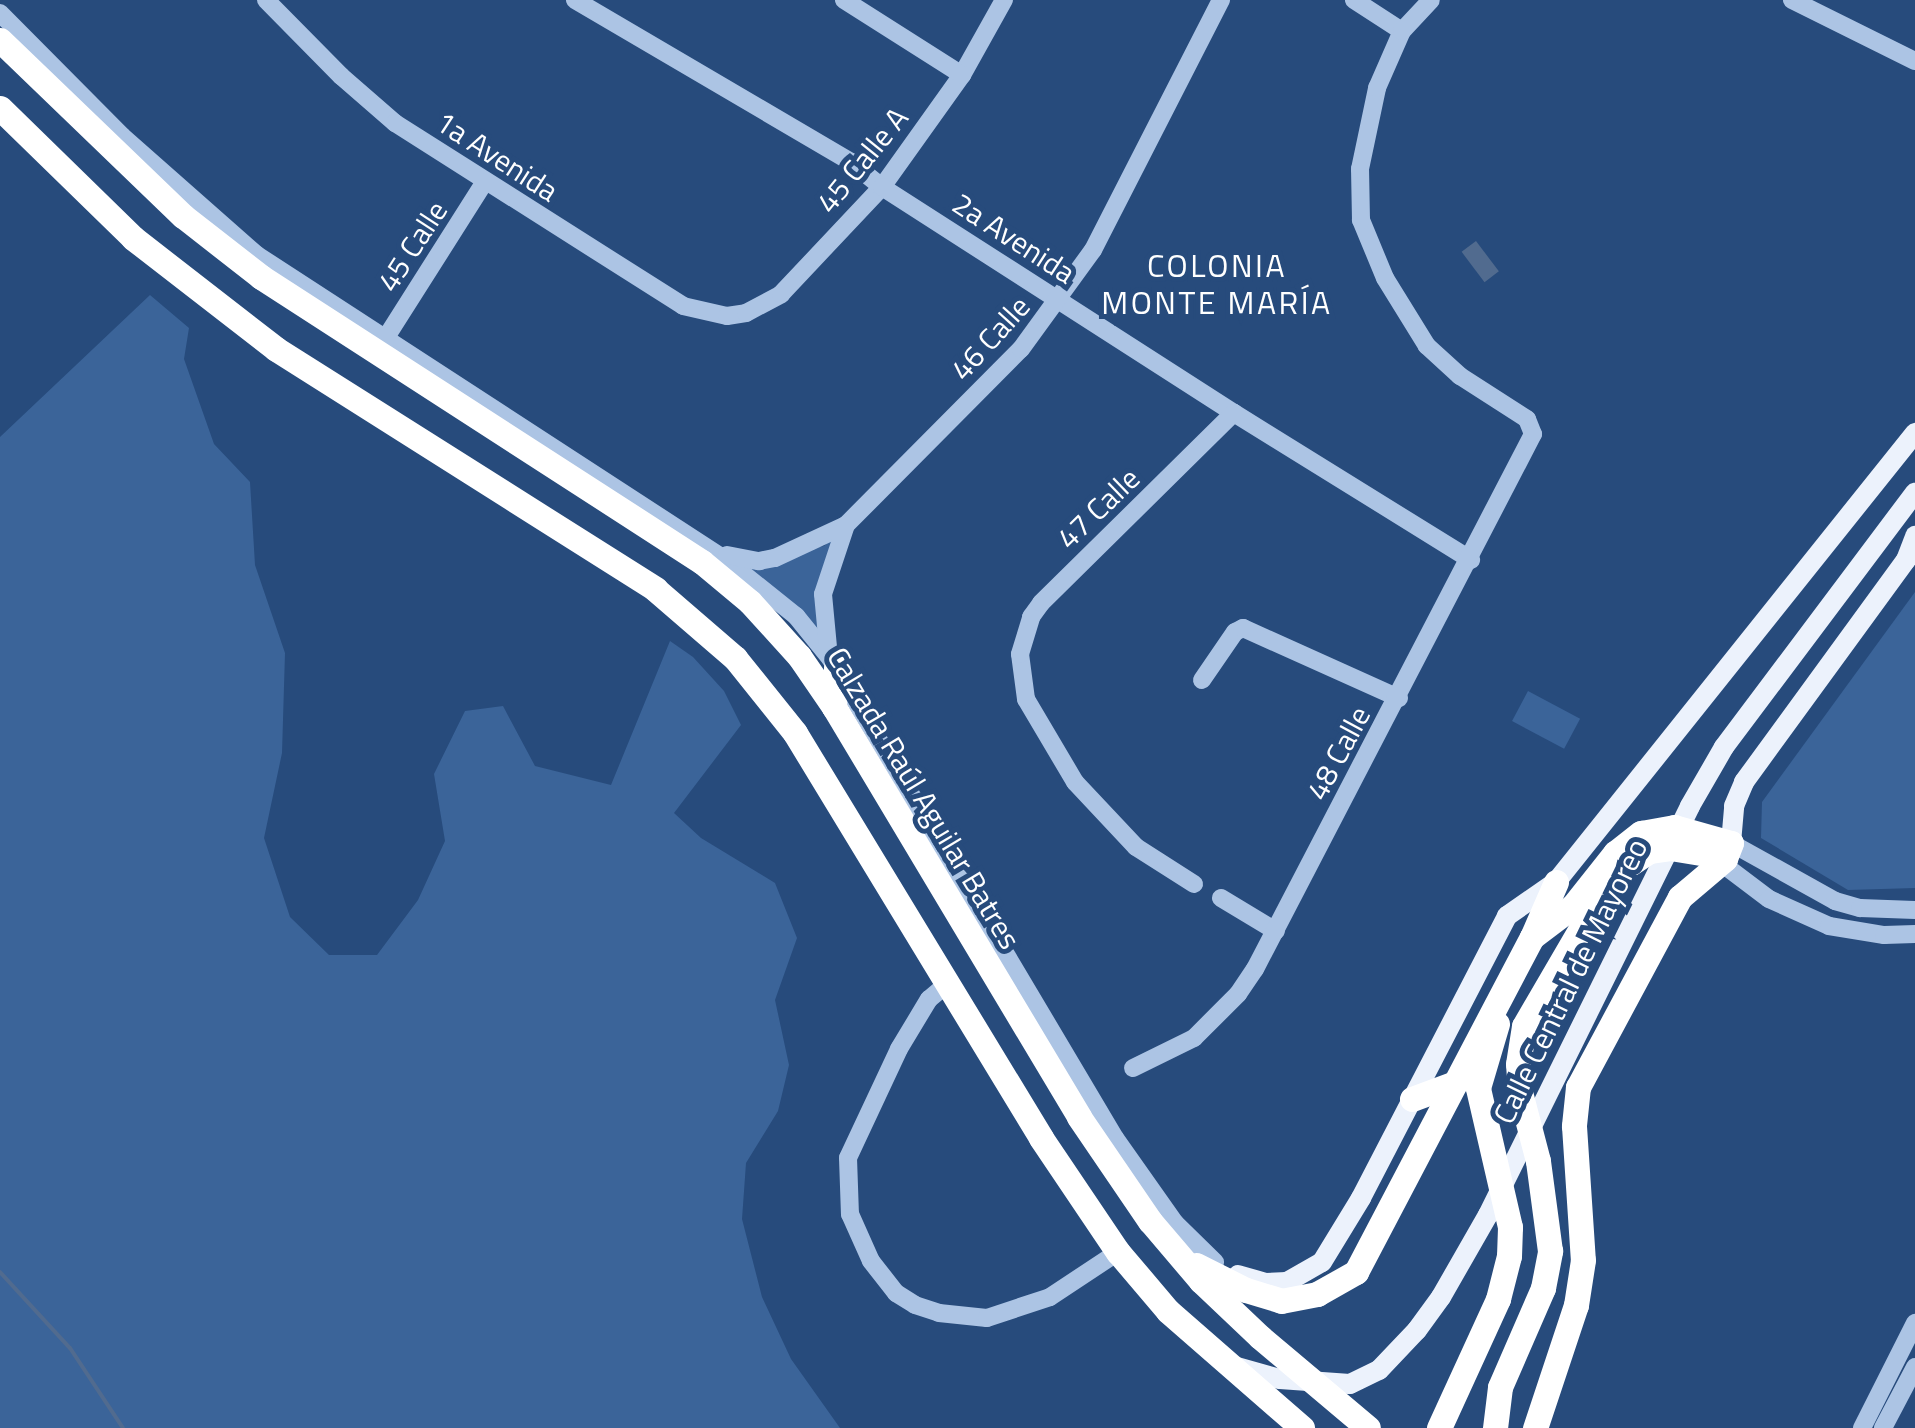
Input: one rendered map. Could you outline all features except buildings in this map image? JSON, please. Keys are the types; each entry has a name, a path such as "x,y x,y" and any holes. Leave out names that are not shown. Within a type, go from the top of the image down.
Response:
{"highway":[{"name":"Calzada Raúl Aguilar Batres","path":"0,40 183,216 260,277 702,562 750,602 800,656 834,707 1079,1117 1150,1221 1182,1258 1225,1277 1260,1338 1368,1428"},
{"path":"64,80 117,154"},
{"path":"0,108 132,238 276,350 655,589 726,649 795,733 1040,1138 1118,1252 1168,1311 1302,1428"},
{"path":"833,662 834,707"},
{"path":"1532,937 1573,906 1615,853 1641,833 1671,827 1718,849"},
{"path":"1496,1428 1500,1387 1548,1270 1548,1230 1518,1064 1524,1026 1585,920 1618,876 1655,850 1718,849"},
{"path":"1542,1421 1576,1305 1583,1260 1574,1110 1578,1087 1680,897 1718,849"},
{"path":"1182,1258 1291,1302 1325,1290 1356,1272 1532,937 1556,882"},
{"path":"1439,1428 1498,1298 1509,1256 1510,1228 1478,1088 1495,1036 1500,996"},
{"path":"1412,1099 1455,1083"}],"main road":[{"name":"Calle Central de Mayoreo","path":"1225,1277 1286,1282 1322,1262 1507,916 1556,882 1915,433"},
{"name":"Calle Central de Mayoreo","path":"1226,1364 1280,1379 1356,1382 1378,1370 1442,1297 1528,1121 1724,747 1915,493"},
{"path":"1718,849 1744,782 1906,560 1915,536"}],"street":[{"name":"1a Avenida","path":"266,0 366,100 484,183 683,306 727,316"},
{"name":"2a Avenida","path":"575,0 851,162 882,187 1234,413 1471,560"},
{"path":"844,0 962,76"},
{"name":"45 Calle A","path":"727,316 746,313 781,294 882,187 962,76 1004,0"},
{"name":"46 Calle","path":"712,552 742,560 775,558 821,540 846,525 1021,349 1060,301 1122,200 1221,0"},
{"path":"1354,0 1402,31 1431,0"},
{"path":"1795,1 1915,61"},
{"path":"0,13 64,80 246,246 778,598 833,662 1092,1102 1156,1200 1225,1277"},
{"name":"48 Calle","path":"1133,1068 1206,1028 1238,994 1276,931 1399,698 1533,434 1527,419 1443,363 1415,330 1374,257 1361,220 1360,169 1378,88 1402,31"},
{"name":"45 Calle","path":"385,338 484,183"},
{"name":"47 Calle","path":"1194,884 1136,847 1075,782 1026,699 1020,654 1031,617 1041,603 1234,413"},
{"name":"46 Calle","path":"833,662 823,594 846,525"},
{"path":"1202,680 1235,632 1243,628 1399,698"},
{"path":"1718,849 1835,901 1860,908 1915,910"},
{"path":"1718,849 1768,899 1829,926 1884,936 1915,934"},
{"path":"1222,898 1276,931"},
{"path":"948,984 929,998 899,1049 848,1158 850,1214 882,1279 915,1304 938,1314 987,1318 1050,1298 1118,1252"},
{"path":"1862,1428 1915,1323"},
{"path":"1883,1428 1915,1366"}],"shaded area":[{"path":"1476,241 1499,271 1484,282 1462,252"},
{"path":"150,295 189,328 184,359 214,444 250,482 255,565 285,653 282,753 264,838 290,917 329,955 377,955 418,900 445,841 434,774 465,711 503,706 535,766 611,785 670,641 693,657 724,691 741,725 674,813 701,838 775,883 797,938 775,1000 789,1065 778,1111 746,1163 742,1219 762,1297 791,1359 840,1428 0,1428 0,437"},
{"path":"846,525 821,634 740,562 824,546"},
{"path":"1915,592 1915,888 1848,890 1761,838 1762,802"},
{"path":"1528,691 1580,719 1564,749 1512,721"}],"waterway":[{"path":"0,1272 70,1348 123,1428"}],"district":[{"name":"COLONIA MONTE MARÍA","path":"1217,284"}]}
